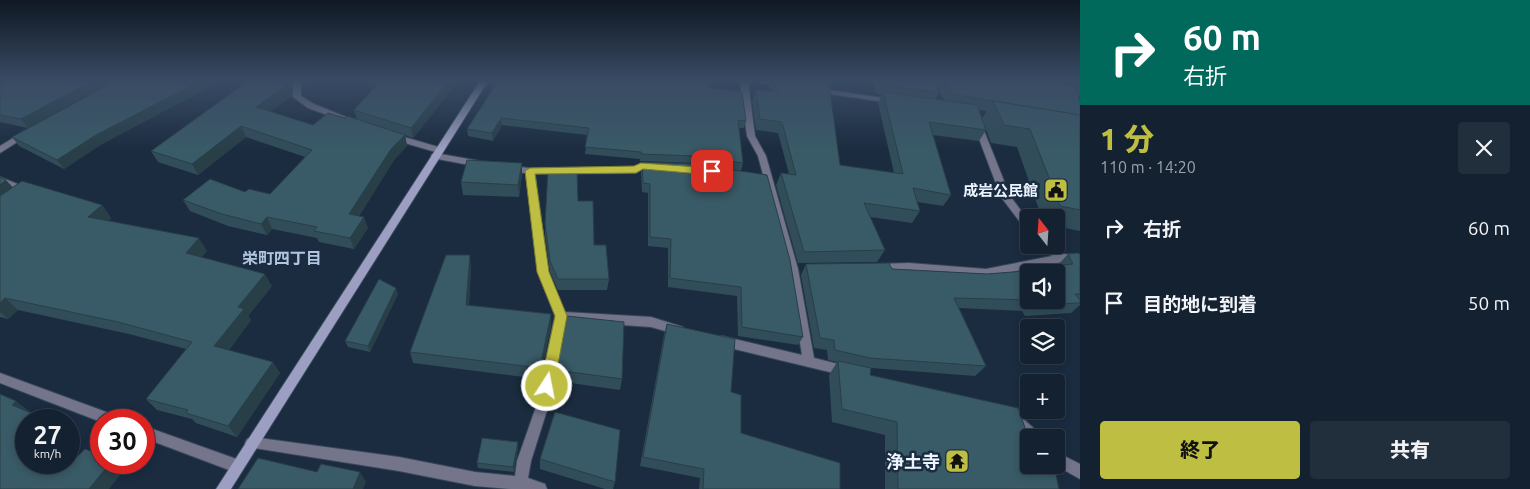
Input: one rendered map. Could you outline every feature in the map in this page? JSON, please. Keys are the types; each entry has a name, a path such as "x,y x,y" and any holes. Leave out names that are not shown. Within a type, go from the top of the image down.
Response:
{"street":[{"path":"308,104 364,126"},
{"path":"223,489 469,104"},
{"path":"747,104 751,136 762,156 764,179 798,269 809,363"},
{"path":"974,113 1006,197 1020,216"},
{"path":"0,150 35,129"},
{"path":"381,132 437,153 497,167 530,171 636,170 641,166 667,167"},
{"path":"521,483 524,461 544,404 561,316 543,272 530,171"},
{"path":"0,180 28,191 21,196"},
{"path":"1056,254 1061,258"},
{"path":"870,268 909,267 986,273 1061,258 1080,259"},
{"path":"561,316 651,322 688,332"},
{"path":"707,337 856,374"},
{"path":"0,378 90,412"},
{"path":"1001,409 1027,429"},
{"path":"155,436 237,466"},
{"path":"252,443 399,464 475,479 521,483 540,489"},
{"path":"1065,463 1080,472"}],"building":[{"path":"0,104 49,104 21,119 0,115"},
{"path":"74,104 156,104 96,135 57,160 12,137"},
{"path":"216,104 261,104 256,107 313,125 328,113 345,118 347,116 405,135 391,149 349,214 364,217 350,238 314,231 317,227 267,217 261,224 222,214 183,200 210,179 245,192 249,189 270,194 312,150 241,126 192,164 151,151"},
{"path":"360,104 431,104 411,128 354,110"},
{"path":"483,104 744,104 746,121 738,120 743,163 695,156 641,154 641,152 585,147 589,128 501,118 492,133 467,129"},
{"path":"758,104 832,104 840,165 903,174 886,104 977,105 986,130 929,122 951,195 913,188 920,211 864,203 885,250 804,252 781,173 796,175 782,122 760,119"},
{"path":"994,104 1011,104 1080,115 1080,210 1060,206 1030,129 1004,125"},
{"path":"1011,104 1080,104 1080,115"},
{"path":"467,160 522,163 518,185 461,182"},
{"path":"642,163 695,164 767,175 790,260 803,337 742,327 741,287 670,278 671,239 650,237 650,184 643,183"},
{"path":"548,169 577,170 578,201 593,201 594,245 606,245 609,279 558,279 550,261 545,224"},
{"path":"0,177 6,180 0,185"},
{"path":"22,181 102,205 88,217 199,238 186,253 265,274 238,307 244,309 214,346 273,362 228,426 186,413 188,410 146,399 192,342 118,322 5,298 0,303 0,196"},
{"path":"1068,254 1080,254 1080,294 1075,294 1080,303 1065,304 1065,265 1073,264"},
{"path":"446,255 470,255 466,305 551,314 540,368 410,352"},
{"path":"889,263 892,269 987,274 1020,271 1020,300 954,298 986,366 870,358 835,350 834,340 820,338 806,264"},
{"path":"379,279 396,288 368,346 345,341"},
{"path":"567,316 624,322 622,379 556,370"},
{"path":"667,324 735,339 731,392 741,395 741,433 840,463 840,489 703,489 704,469 643,457"},
{"path":"838,361 871,368 870,375 1018,408 1020,419 1022,419 1025,429 1020,429 1020,474 1056,474 1059,489 898,489 897,422 842,409"},
{"path":"0,394 16,401 12,405 22,409 15,409 15,474 80,474 80,454 85,449 90,451 90,474 101,474 89,489 0,489"},
{"path":"555,412 620,430 615,482 540,459"},
{"path":"482,438 518,442 513,467 477,463"},
{"path":"258,458 317,472 321,464 360,472 353,489 238,489"}],"place":[{"name":"成岩公民館","path":"1056,190"},
{"name":"浄土寺","path":"957,461"}],"district":[{"name":"栄町四丁目","path":"282,258"}],"route":[{"path":"547,386 561,316 543,272 530,171 560,169 636,170 641,166 693,168 712,171"}]}
